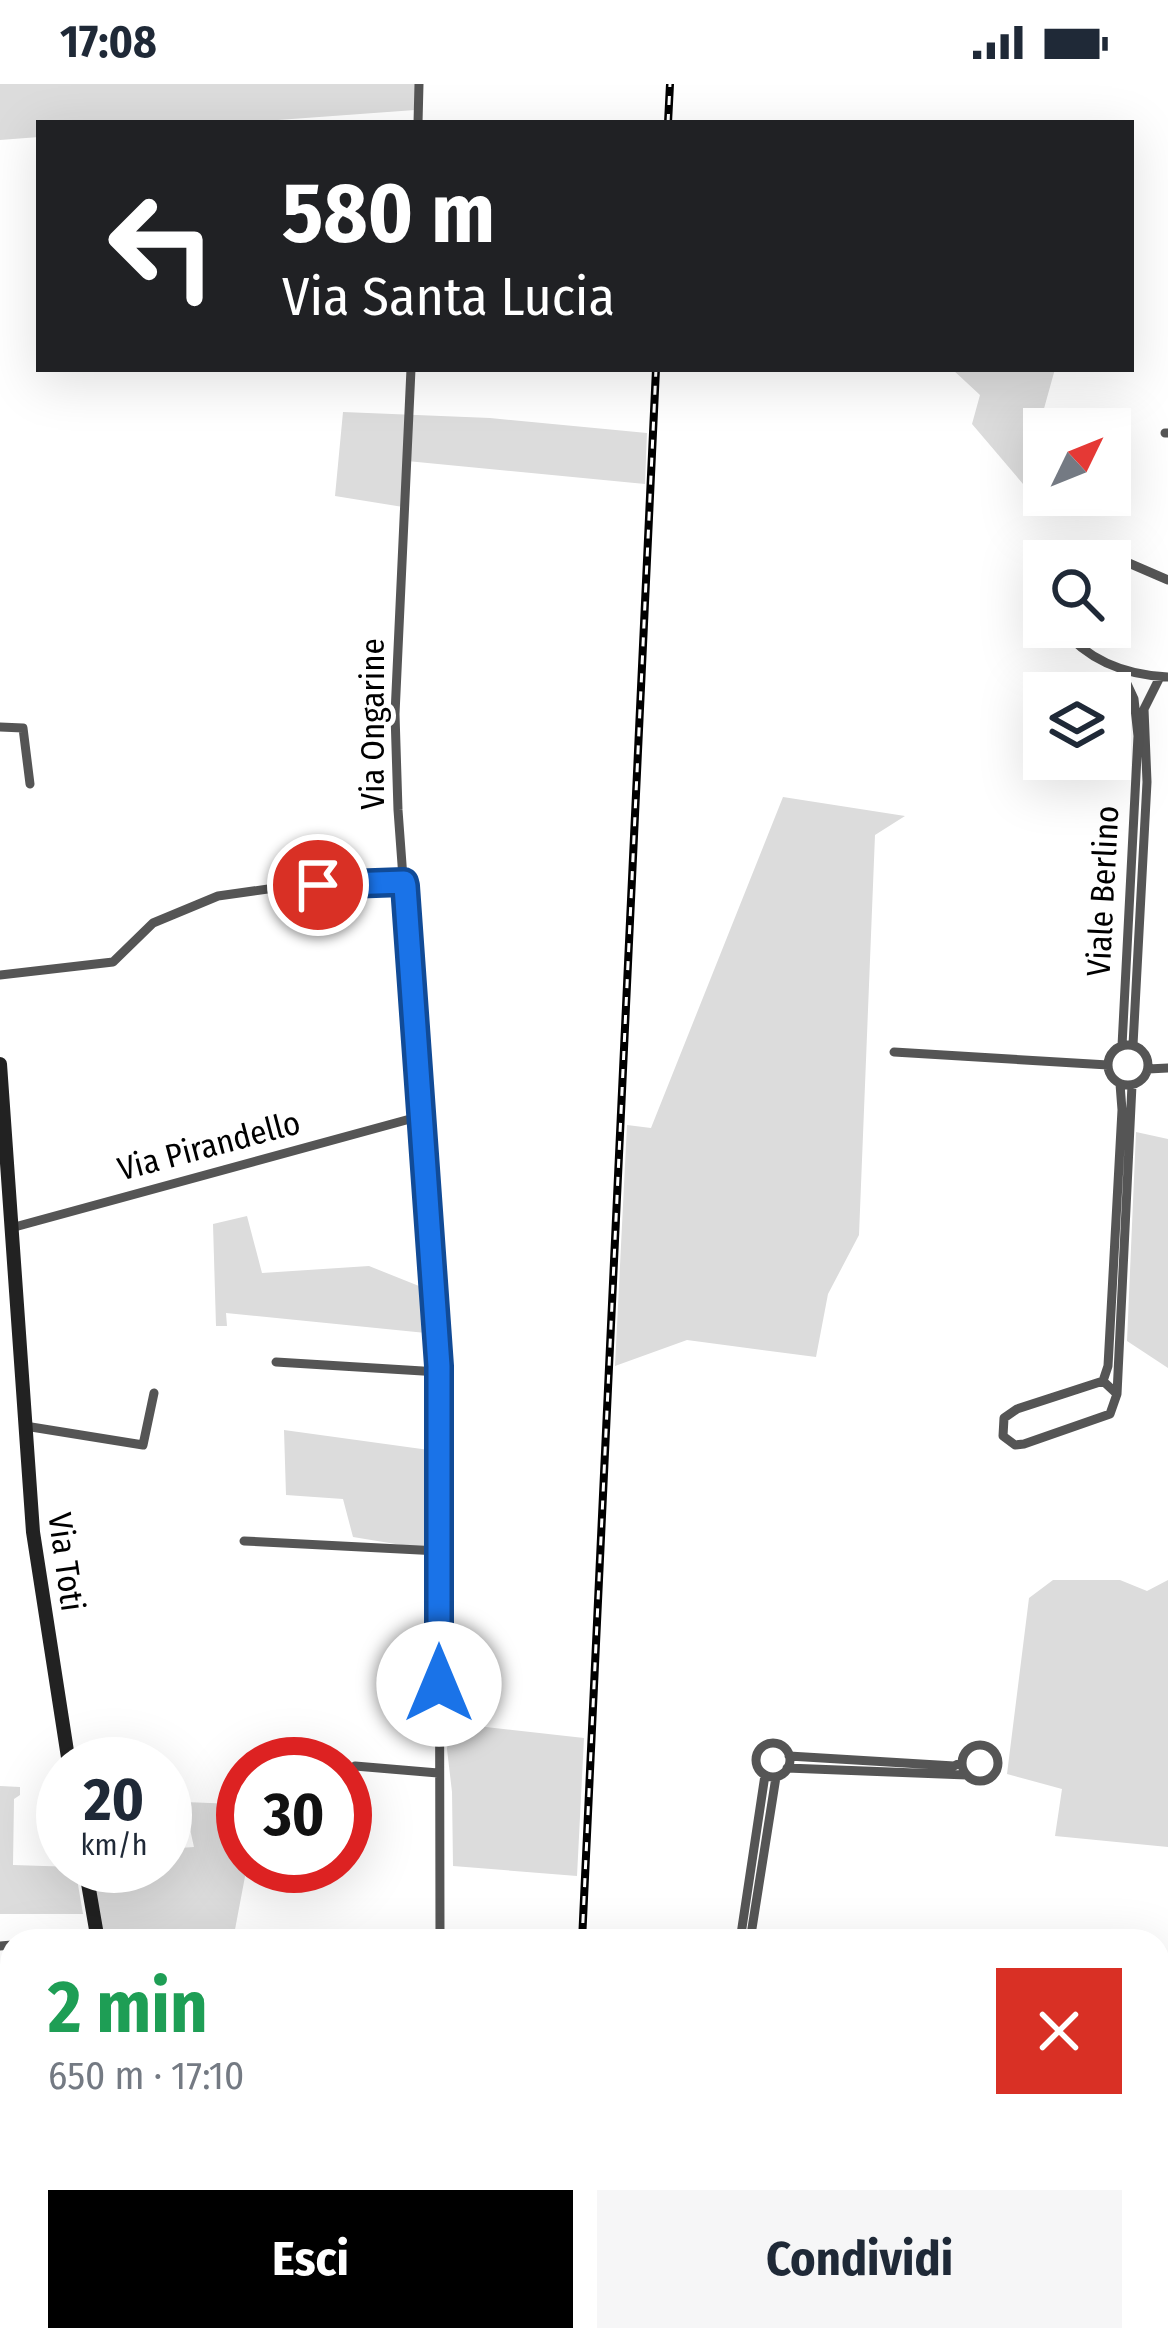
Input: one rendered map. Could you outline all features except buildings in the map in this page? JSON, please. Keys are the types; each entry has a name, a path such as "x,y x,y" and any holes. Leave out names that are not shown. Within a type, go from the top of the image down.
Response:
{"main road":[{"name":"Via Toti","path":"0,1064 37,1565 65,1737"},
{"path":"90,1893 96,1929"}],"street":[{"path":"418,120 419,84"},
{"name":"Via Ongarine","path":"410,372 395,714 439,1372 440,1929"},
{"path":"1131,564 1168,580"},
{"path":"1082,648 1121,671 1164,677"},
{"name":"Viale Berlino","path":"1121,671 1134,700 1138,736 1128,1046"},
{"name":"Viale Berlino","path":"1128,1046 1147,782 1144,710 1164,677"},
{"path":"0,727 23,728 30,784"},
{"path":"0,975 113,962 153,923 218,896 283,887 404,882"},
{"path":"1128,1046 1147,1056 1148,1069 1143,1080 1126,1085 1111,1076 1108,1065 1112,1053 1128,1046"},
{"path":"893,1052 1108,1065"},
{"path":"1148,1069 1168,1068"},
{"path":"1103,1382 1108,1366 1126,1085"},
{"path":"1103,1382 1013,1412 1002,1424 1004,1436 1015,1445 1024,1444 1103,1417 1114,1407 1126,1085"},
{"name":"Via Pirandello","path":"11,1225 422,1116"},
{"path":"276,1362 439,1372"},
{"path":"1103,1382 1117,1394"},
{"path":"26,1426 143,1445 154,1393"},
{"path":"244,1541 439,1551"},
{"path":"751,1929 770,1776 756,1759 764,1746 780,1745 789,1756 954,1766 962,1762"},
{"path":"770,1776 787,1768 967,1775 981,1781 998,1766 988,1746 974,1745 965,1752 962,1762 967,1775"},
{"path":"787,1768 789,1756"},
{"path":"372,1767 438,1773"},
{"path":"742,1929 770,1776"}],"shaded area":[{"path":"0,84 416,84 415,110 279,120 36,120 36,137 0,140"},
{"path":"955,372 1054,372 1044,408 1023,408 1023,484 972,424 980,395"},
{"path":"343,412 490,418 647,433 645,484 407,461 403,507 335,496"},
{"path":"783,797 905,816 875,835 859,1235 828,1294 816,1357 687,1340 615,1366 627,1125 651,1128"},
{"path":"1136,1132 1168,1139 1168,1368 1127,1341"},
{"path":"247,1216 262,1273 369,1266 424,1288 426,1333 226,1313 227,1326 216,1326 213,1224"},
{"path":"284,1430 429,1450 432,1550 353,1537 343,1499 286,1495"},
{"path":"1053,1580 1120,1580 1147,1591 1168,1580 1168,1847 1055,1836 1062,1789 1007,1774 1029,1598"},
{"path":"450,1723 584,1738 577,1876 453,1866"},
{"path":"0,1786 20,1787 14,1799 13,1865 36,1866 36,1893 79,1893 83,1914 0,1914"},
{"path":"192,1802 216,1803 216,1893 242,1893 235,1929 102,1929 96,1893 192,1893"}],"railway":[{"path":"668,120 670,84"},
{"path":"583,1929 656,372"}],"route":[{"path":"318,885 388,881 405,886 439,1366 439,1684"}]}
